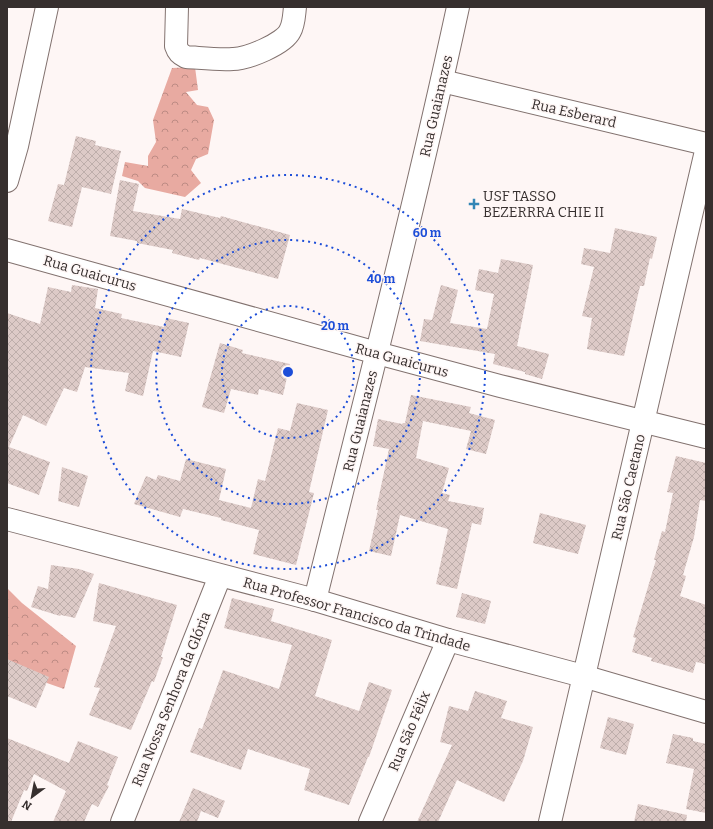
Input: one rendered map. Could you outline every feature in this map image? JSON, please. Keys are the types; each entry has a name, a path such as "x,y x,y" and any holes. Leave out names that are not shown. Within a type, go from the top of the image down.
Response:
{"street":[{"path":"7,181 17,146 47,7"},
{"path":"176,7 176,46 178,52 186,57 234,59 248,56 278,43 286,37 293,25 295,7"},
{"name":"Rua Guaianazes","path":"315,600 377,353 442,81 458,7"},
{"name":"Rua Esberard","path":"442,81 706,144"},
{"name":"Rua São Caetano","path":"550,822 706,151"},
{"name":"Rua Guaicurus","path":"7,250 500,386 706,437"},
{"name":"Rua Professor Francisco da Trindade","path":"7,518 220,576 315,600 448,640 583,676 706,712"},
{"name":"Rua Nossa Senhora da Glória","path":"122,822 220,576"},
{"name":"Rua São Félix","path":"370,822 448,640"}],"green space":[{"path":"195,67 198,90 186,92 197,105 208,107 214,120 208,154 196,159 191,170 201,183 185,197 145,188 138,181 122,176 125,162 148,166 148,156 156,142 153,120 172,68"},
{"path":"7,588 22,603 76,646 64,689 7,669"}],"building":[{"path":"76,136 96,141 95,145 121,151 111,194 82,187 72,227 48,221 58,184 64,185"},
{"path":"120,180 139,184 133,211 180,219 182,209 220,218 221,216 290,235 278,279 200,258 199,260 172,253 173,250 110,236"},
{"path":"615,228 657,237 652,259 650,258 644,286 640,286 624,356 587,349 592,318 582,316 594,267 581,264 584,248 610,253"},
{"path":"501,259 533,265 517,346 549,354 542,379 525,374 525,372 493,364 495,354 420,341 424,319 432,320 441,285 458,290 450,323 487,329 494,294 475,290 479,269 498,273"},
{"path":"72,285 98,289 95,308 122,314 121,318 164,327 166,318 189,323 181,357 153,351 143,396 125,391 129,373 85,367 77,392 64,388 46,426 23,415 9,447 50,462 39,495 7,483 7,313 40,324 48,287 71,292"},
{"path":"220,343 243,350 242,353 290,364 283,395 259,389 258,395 231,389 224,413 202,407"},
{"path":"411,395 471,407 469,413 495,420 486,454 466,449 471,431 423,421 416,458 449,468 442,493 450,495 448,501 484,508 481,525 472,523 457,589 436,584 448,529 400,515 391,556 369,551 389,449 373,446 378,419 402,424 405,423"},
{"path":"297,403 328,410 309,492 314,493 296,565 253,554 259,530 221,520 221,518 183,509 180,517 134,504 146,476 156,480 158,475 180,481 186,459 226,469 219,500 251,508 258,479 265,481 278,428 290,431"},
{"path":"676,456 706,463 706,501 700,500 694,537 683,575 686,576 680,596 706,605 706,664 696,662 693,673 651,661 652,658 632,652 636,638 633,637 656,560 654,560 662,531 665,532 673,493 667,492"},
{"path":"62,467 88,476 79,507 58,501"},
{"path":"540,513 586,525 578,554 533,543"},
{"path":"51,565 79,569 94,574 75,618 60,616 31,607 38,586 48,589"},
{"path":"99,583 177,605 161,657 163,657 154,682 152,681 131,730 89,715 100,688 94,687 116,626 93,621"},
{"path":"462,593 491,601 485,624 456,617"},
{"path":"232,598 274,609 271,621 332,640 315,696 359,711 369,682 392,690 369,757 349,805 304,790 310,769 248,749 241,770 190,752 199,728 202,729 223,670 279,689 292,645 224,628"},
{"path":"7,659 49,677 36,708 7,696"},
{"path":"475,691 507,701 501,718 533,727 523,761 504,802 457,780 438,822 417,822 452,745 440,742 449,706 468,711"},
{"path":"608,717 634,724 626,755 600,748"},
{"path":"673,734 693,738 693,741 706,744 706,813 686,809 694,769 666,763"},
{"path":"7,738 69,763 78,741 118,757 107,785 109,786 98,807 92,804 84,822 53,822 66,791 34,774 27,791 24,790 11,822 7,822"},
{"path":"193,788 225,801 218,818 201,811 197,822 179,822"},
{"path":"638,804 687,815 686,822 634,822"}],"place":[{"name":"USF TASSO BEZERRRA CHIE II","path":"474,204"}]}
